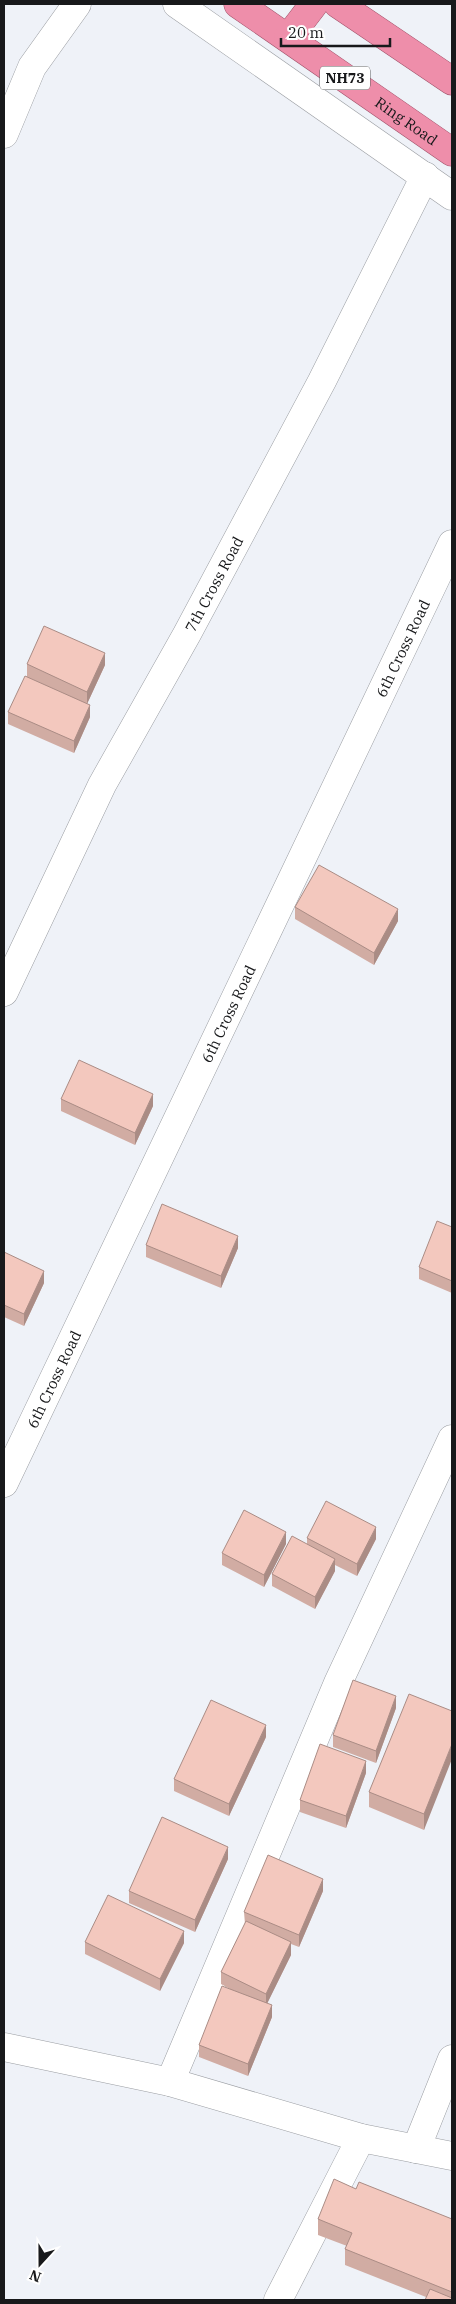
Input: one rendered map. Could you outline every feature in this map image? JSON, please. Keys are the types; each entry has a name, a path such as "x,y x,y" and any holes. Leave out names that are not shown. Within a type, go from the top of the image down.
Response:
{"highway":[{"name":"Ring Road","path":"238,4 452,152"},
{"path":"288,38 314,4"},
{"path":"338,4 452,81"}],"street":[{"path":"4,134 32,67 77,4"},
{"path":"177,4 452,196"},
{"name":"7th Cross Road","path":"4,992 102,785 187,634 322,381 425,176"},
{"name":"6th Cross Road","path":"4,1483 452,544"},
{"path":"170,2082 338,1683 452,1439"},
{"path":"4,2047 170,2082 361,2138 452,2156"},
{"path":"416,2149 452,2059"},
{"path":"278,2300 361,2138"}],"building":[{"path":"44,626 105,653 87,692 27,664"},
{"path":"25,676 90,705 74,741 8,712"},
{"path":"319,865 398,909 374,953 295,907"},
{"path":"79,1060 153,1094 135,1133 61,1099"},
{"path":"162,1204 238,1236 221,1276 146,1245"},
{"path":"437,1221 452,1227 452,1281 419,1267"},
{"path":"4,1252 44,1271 24,1314 4,1305"},
{"path":"326,1501 376,1527 357,1564 307,1538"},
{"path":"244,1510 286,1532 264,1575 222,1553"},
{"path":"292,1536 335,1559 315,1597 272,1574"},
{"path":"353,1680 396,1696 376,1751 333,1735"},
{"path":"409,1694 452,1711 452,1744 424,1814 369,1792"},
{"path":"211,1700 266,1725 229,1804 174,1779"},
{"path":"320,1744 366,1761 346,1816 300,1800"},
{"path":"162,1817 228,1847 195,1920 129,1891"},
{"path":"268,1855 323,1879 299,1935 244,1912"},
{"path":"108,1895 184,1931 160,1979 85,1942"},
{"path":"246,1921 291,1942 266,1994 221,1972"},
{"path":"222,1986 272,2005 248,2064 199,2045"},
{"path":"334,2179 356,2189 359,2182 452,2219 452,2292 345,2249 352,2233 318,2219"},
{"path":"430,2289 452,2298 452,2300 425,2300"}]}
